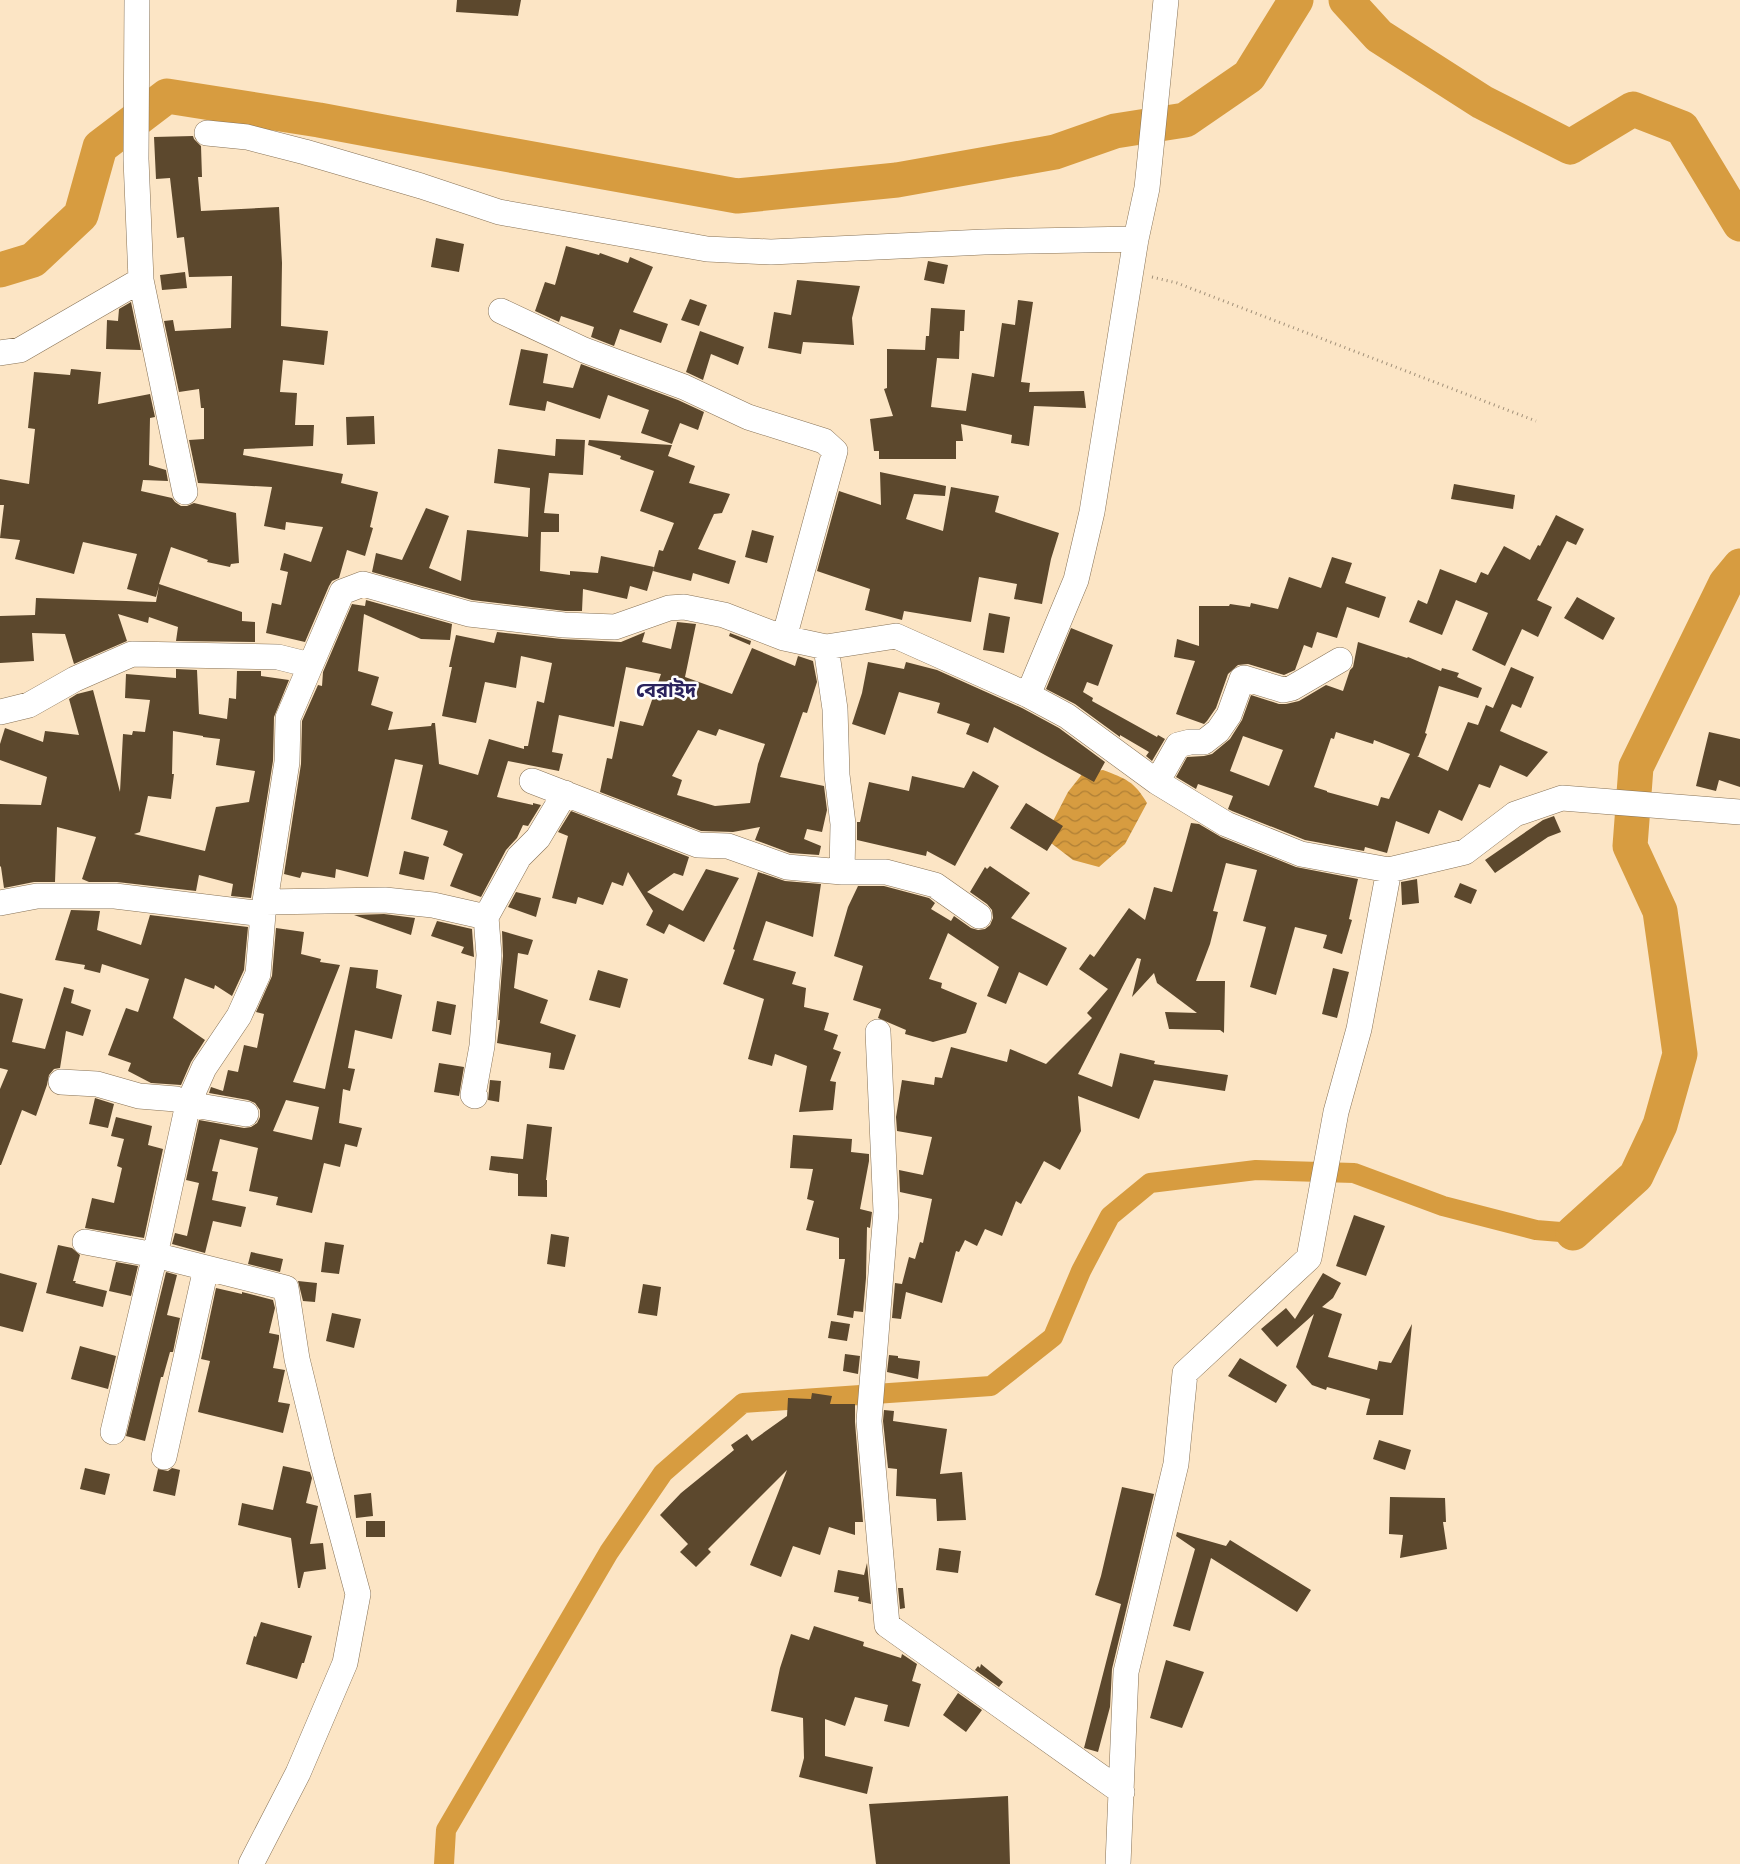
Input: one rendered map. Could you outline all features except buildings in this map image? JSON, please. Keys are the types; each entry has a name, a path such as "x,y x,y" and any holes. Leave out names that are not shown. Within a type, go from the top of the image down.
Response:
{"street":[{"path":"137,0 136,159 141,280 185,492"},
{"path":"1028,695 1076,580 1092,512 1136,240 1147,188 1157,73 1166,0"},
{"path":"207,133 248,137 305,152 499,212 707,249 771,252 984,242 1136,240"},
{"path":"0,352 20,350 141,280"},
{"path":"501,311 584,350 684,387 748,417 824,441 835,451 784,638"},
{"path":"113,1432 188,1104 204,1068 240,1016 258,974 264,908 287,762 288,718 342,592 364,584 469,614 564,625 615,627 670,608 684,607 724,616 784,638 826,647 896,636 1028,695 1067,716 1157,782 1226,824 1301,854 1389,870 1465,852 1515,814 1562,798 1740,812"},
{"path":"826,647 834,709 837,775 843,824 842,872"},
{"path":"0,712 29,705 75,679 132,654 278,657 310,665"},
{"path":"1157,782 1178,745 1190,742 1204,742 1218,731 1229,715 1242,679 1282,690 1292,688 1340,660"},
{"path":"532,781 698,845 728,846 787,867 842,872 886,872 935,885 979,916"},
{"path":"475,1096 473,1095 482,1046 489,955 486,917 519,857 538,838 565,793"},
{"path":"1118,1864 1126,1672 1176,1464 1185,1373 1309,1258 1336,1112 1359,1029 1389,870"},
{"path":"0,903 37,896 115,896 264,908 385,900 432,905 486,917"},
{"path":"878,1032 886,1212 869,1421 887,1625 1122,1792"},
{"path":"61,1082 97,1084 140,1096 176,1099 188,1104 246,1114"},
{"path":"85,1242 155,1255 286,1288 298,1359 322,1461 358,1594 345,1663 298,1773 251,1864"},
{"path":"164,1456 206,1268"}],"path":[{"path":"1132,272 1177,283 1536,421"}],"water":[{"path":"1103,770 1133,785 1147,803 1125,844 1099,867 1073,860 1051,843 1052,823 1068,792 1083,773"}],"waterway":[{"path":"0,270 33,260 81,215 100,147 167,96 319,120 737,196 897,180 1055,152 1115,131 1185,120 1249,76 1296,0"},
{"path":"1346,0 1379,36 1482,102 1570,147 1633,109 1682,128 1740,224"},
{"path":"1573,1233 1636,1176 1660,1125 1680,1054 1660,911 1630,846 1636,767 1726,583 1740,566"},
{"path":"444,1864 446,1830 609,1552 663,1473 743,1403 991,1386 1053,1337 1081,1271 1110,1216 1150,1183 1256,1170 1354,1173 1443,1206 1536,1230 1573,1233"}],"district":[{"name":"বেরাইদ","path":"666,689"}]}
